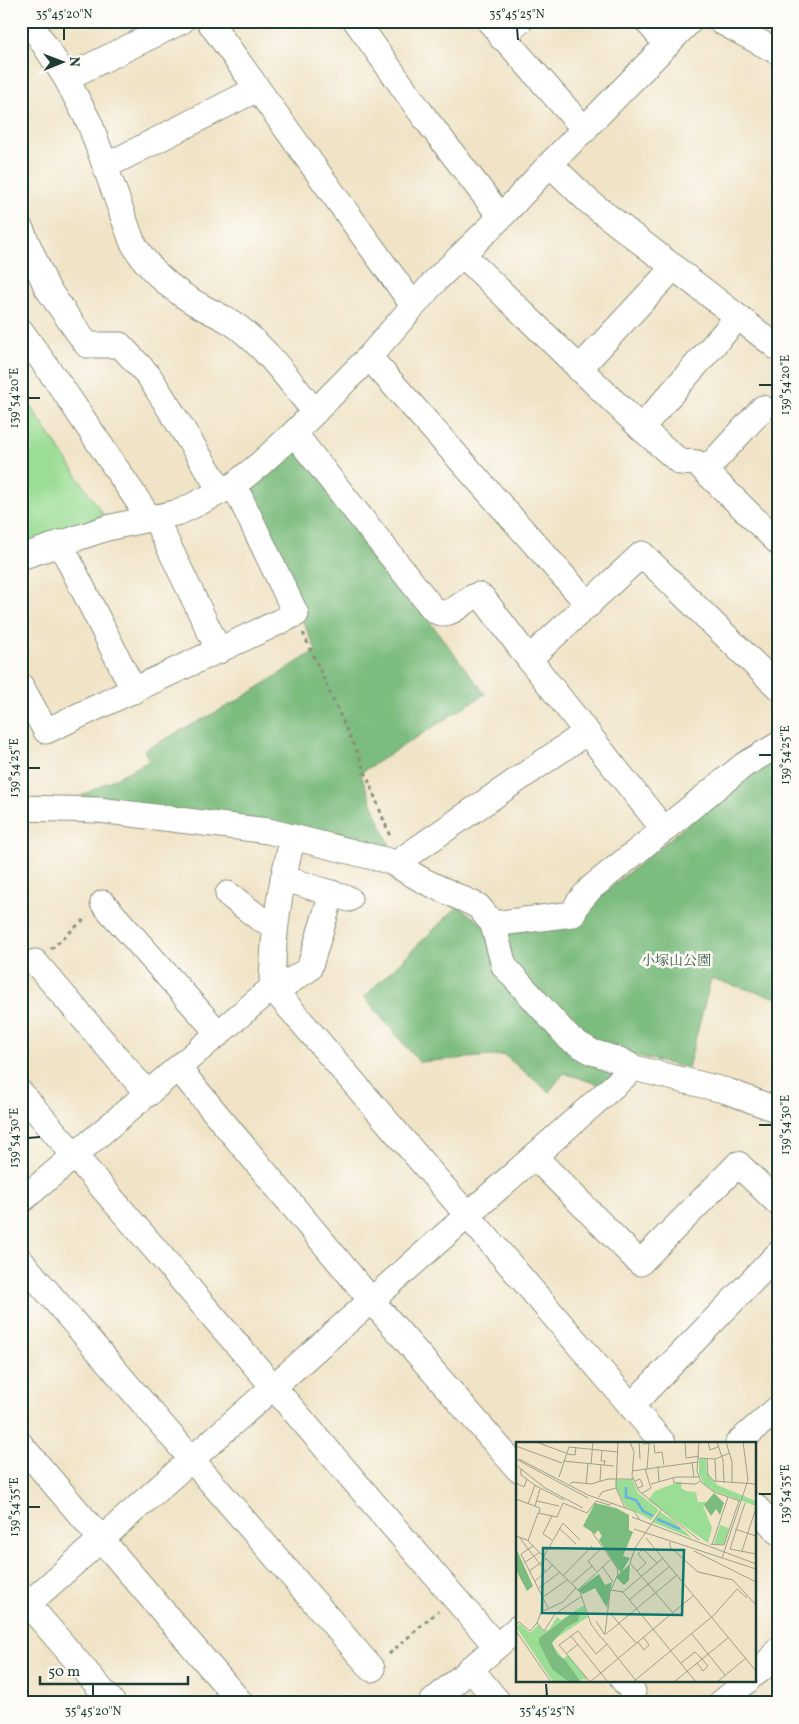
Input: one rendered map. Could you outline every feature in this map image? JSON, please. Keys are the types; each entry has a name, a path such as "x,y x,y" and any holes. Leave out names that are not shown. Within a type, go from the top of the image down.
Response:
{"street":[{"path":"29,21 66,78 90,124 132,241 139,254 168,286 238,327 271,359 315,412"},
{"path":"66,78 182,21"},
{"path":"209,21 413,305"},
{"path":"356,21 422,114 501,217"},
{"path":"647,21 667,45"},
{"path":"21,557 107,528 180,512 227,488 294,434 370,357 436,280 501,217 550,164 690,21"},
{"path":"720,21 778,52"},
{"path":"504,27 585,130"},
{"path":"106,166 257,89"},
{"path":"550,164 588,201 778,348"},
{"path":"21,229 47,288 79,336 87,345 120,346 143,370 158,390 227,488 296,614 46,731 21,686"},
{"path":"463,255 641,428 680,462 697,463 778,542"},
{"path":"579,369 674,267"},
{"path":"641,428 738,317"},
{"path":"21,331 153,518 219,651"},
{"path":"370,357 589,604"},
{"path":"705,471 763,408"},
{"path":"294,434 433,609 439,614 448,613 471,597 478,595 483,598 664,830"},
{"path":"60,543 134,691"},
{"path":"529,659 642,554 778,687"},
{"path":"397,863 587,732"},
{"path":"493,924 572,914 578,903 591,888 744,765 778,745"},
{"path":"21,808 99,810 268,831 397,863 424,880 478,906 493,924 504,966 570,1038 592,1052 622,1061 634,1068 727,1091 778,1110"},
{"path":"293,837 283,878 275,926 274,989 662,1442"},
{"path":"21,1201 274,989 309,969 340,896 283,878"},
{"path":"228,894 259,918 275,926"},
{"path":"103,903 219,1034"},
{"path":"35,962 148,1094"},
{"path":"178,1068 371,1300 516,1467"},
{"path":"109,1701 24,1600 101,1539 634,1068"},
{"path":"21,1093 496,1646"},
{"path":"534,1156 640,1263 738,1164 778,1204"},
{"path":"632,1406 778,1254"},
{"path":"21,1261 372,1669"},
{"path":"739,1442 778,1408"},
{"path":"21,1445 241,1703"},
{"path":"756,1507 778,1532"},
{"path":"431,1703 516,1630"},
{"path":"756,1673 764,1667 778,1650"},
{"path":"470,1668 499,1703"},
{"path":"721,1703 746,1682"}],"path":[{"path":"296,614 297,621 361,760 397,863"},
{"path":"35,962 103,903"},
{"path":"372,1669 454,1597"}],"green space":[{"path":"21,392 104,516 21,546"},
{"path":"21,414 27,441 21,450"},
{"path":"293,443 485,694 360,773 393,854 75,799 149,761 144,750 239,700 316,650 244,494"},
{"name":"小塚山公園","path":"778,758 778,998 711,979 688,1068 594,1046 511,964 506,929 585,908 748,775"},
{"path":"458,906 489,929 500,968 621,1066 607,1087 564,1073 549,1092 504,1055 419,1062 364,997"}]}
